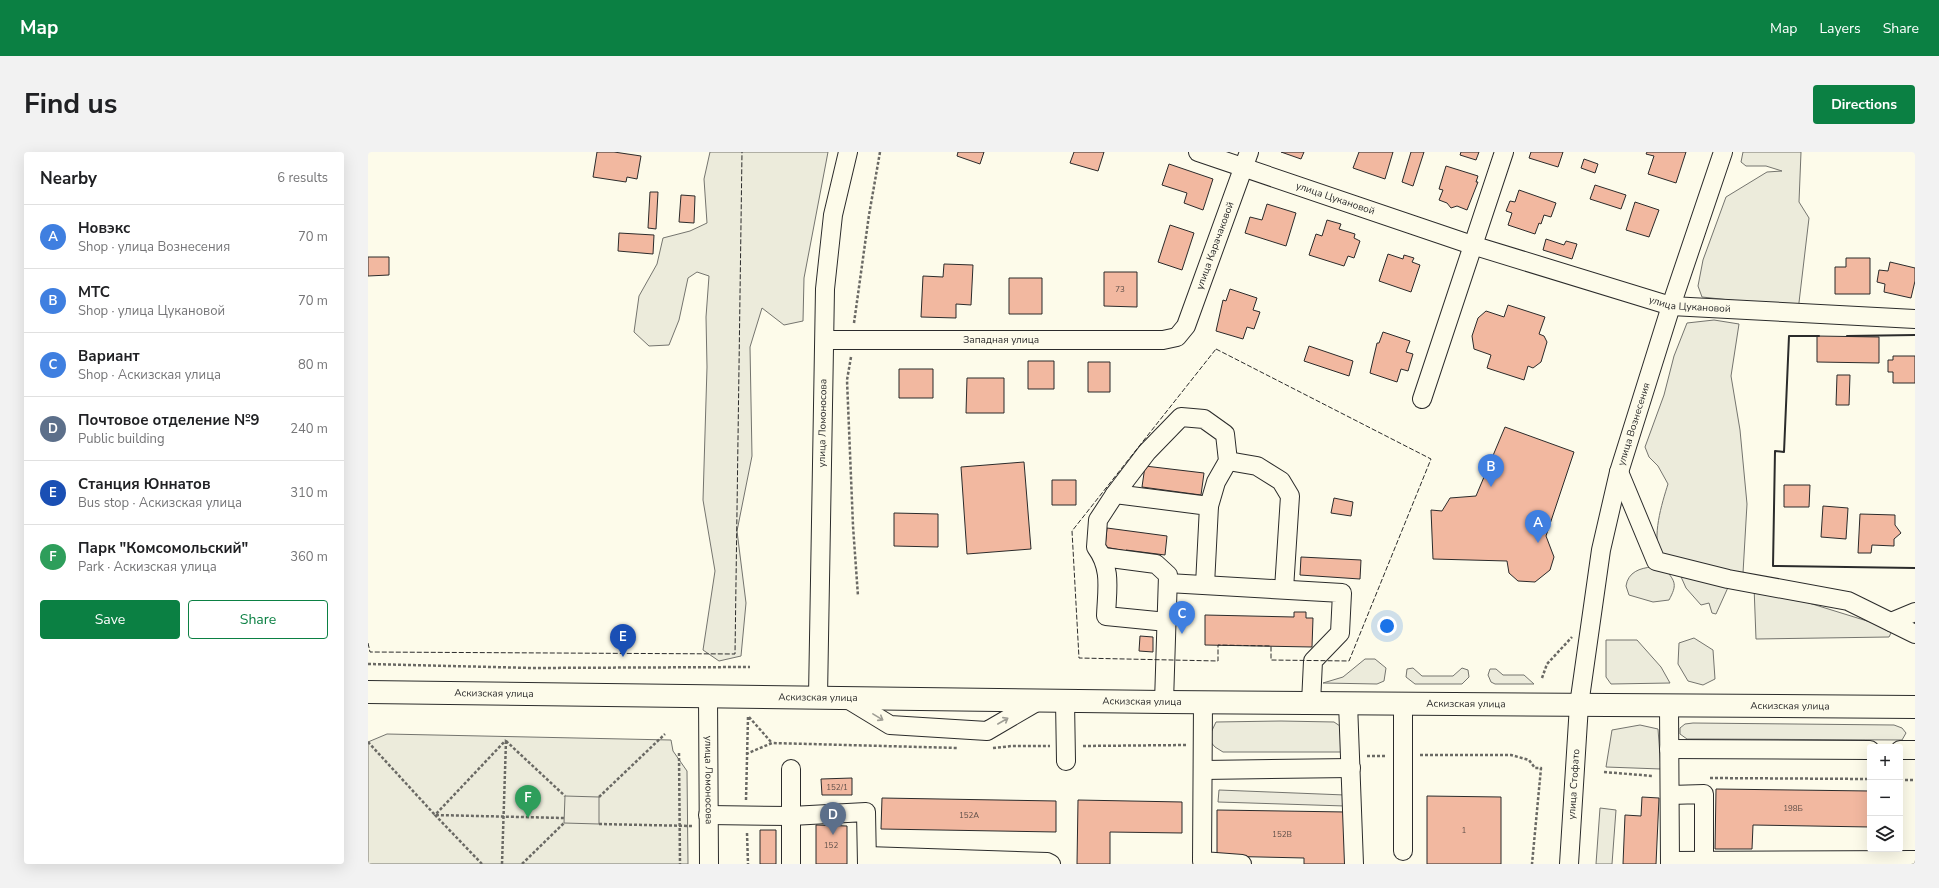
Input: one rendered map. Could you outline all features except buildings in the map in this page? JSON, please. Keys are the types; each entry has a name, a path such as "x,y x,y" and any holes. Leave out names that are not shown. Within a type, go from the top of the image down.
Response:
{"main road":[{"name":"Аскизская улица","path":"368,692 1164,702 1915,707"}],"street":[{"name":"улица Ломоносова","path":"818,697 825,290 833,215 848,152"},
{"name":"улица Цукановой","path":"1198,152 1247,160 1472,245 1672,306 1915,319"},
{"path":"1422,399 1504,152"},
{"name":"улица Вознесения","path":"1579,705 1601,550 1619,472 1723,152"},
{"name":"улица Карачаковой","path":"1177,337 1186,326 1247,160"},
{"name":"Западная улица","path":"825,340 1163,340 1177,337"},
{"path":"1167,622 1106,616 1107,568 1104,557 1096,547 1098,520 1115,494 1147,452 1181,417 1204,419 1225,434 1228,461 1216,482 1209,506 1205,585"},
{"path":"1228,461 1257,466 1281,481 1290,496 1284,589"},
{"path":"1619,472 1656,561 1728,579 1848,601 1915,634"},
{"path":"1115,494 1209,506"},
{"path":"1104,557 1156,564 1168,575 1164,702"},
{"path":"1168,583 1342,593 1340,633 1313,661 1311,703"},
{"path":"1891,622 1915,612"},
{"name":"улица Ломоносова","path":"708,697 709,864"},
{"path":"844,697 890,725 987,731 1040,700"},
{"path":"1065,701 1066,761"},
{"path":"1203,702 1202,861 1242,864"},
{"path":"1348,703 1354,864"},
{"path":"1403,704 1403,852"},
{"name":"улица Стофато","path":"1569,864 1579,705"},
{"path":"1669,706 1670,863 1704,861 1761,862 1915,860"},
{"path":"1669,749 1867,750"},
{"path":"1903,750 1915,750"},
{"path":"1203,770 1350,768"},
{"path":"791,864 792,769"},
{"path":"1670,786 1704,794 1704,861"},
{"path":"708,821 746,815 791,816 866,812 867,860 1047,862 1051,864"}],"path":[{"path":"853,330 869,215 880,152"},
{"path":"851,354 847,388 853,526 858,596"},
{"path":"1542,678 1547,664 1574,635"},
{"path":"368,664 533,668 750,667"},
{"path":"748,864 746,815 748,717 772,743"},
{"path":"599,797 665,734"},
{"path":"506,740 565,796"},
{"path":"435,815 506,740"},
{"path":"502,864 506,740"},
{"path":"368,742 482,864"},
{"path":"679,754 680,864"},
{"path":"1403,756 1412,761 1421,755 1511,755 1529,760 1535,768 1541,768 1532,864"},
{"path":"1604,772 1670,786"},
{"path":"1708,778 1867,779"},
{"path":"1903,780 1915,780"},
{"path":"435,815 564,818"},
{"path":"599,824 680,826 708,821"},
{"path":"522,864 564,823"}],"shaded area":[{"path":"710,152 828,152 804,278 803,321 784,325 762,308 750,347 752,456 737,531 746,603 741,656 719,661 703,650 715,571 703,500 707,367 706,317 709,276 697,272 688,278 679,320 669,345 649,346 634,332 639,296 657,264 663,238 690,231 707,223 704,179"},
{"path":"1743,152 1801,152 1799,202 1809,218 1798,311 1739,301 1702,297 1698,286 1703,260 1726,197 1767,172 1782,171 1766,166 1746,166 1741,162"},
{"path":"1714,320 1739,324 1731,376 1740,430 1747,504 1743,573 1661,556 1658,549 1657,530 1658,520 1668,484 1658,466 1649,457 1645,447 1664,395 1674,356 1687,323"},
{"path":"1652,567 1665,569 1671,577 1674,587 1669,600 1653,602 1629,595 1626,586 1629,577 1643,568"},
{"path":"1678,570 1730,583 1716,614 1712,613 1709,603 1701,605 1686,588"},
{"path":"1754,586 1893,629 1889,637 1756,639"},
{"path":"1694,638 1713,650 1715,679 1703,685 1688,681 1678,664 1679,643"},
{"path":"1606,640 1637,640 1661,667 1670,683 1611,684 1606,677"},
{"path":"1365,659 1375,659 1386,668 1384,681 1377,684 1323,683 1343,677"},
{"path":"1413,668 1422,676 1453,676 1462,668 1468,670 1469,677 1462,684 1415,684 1406,677 1407,669"},
{"path":"1490,669 1496,669 1503,675 1524,675 1534,684 1495,684 1491,682 1488,675"},
{"path":"1216,722 1334,722 1343,728 1344,752 1223,752 1215,747 1208,739"},
{"path":"1685,724 1894,725 1902,728 1906,733 1902,740 1687,739 1680,734 1680,728"},
{"path":"1640,725 1658,729 1661,769 1606,767 1612,730"},
{"path":"387,734 671,740 673,751 687,771 688,864 368,864 368,742"},
{"path":"1219,790 1345,795 1345,806 1218,802"},
{"path":"565,796 599,797 599,824 564,823"},
{"path":"1600,808 1616,810 1612,864 1596,864"}],"fence":[{"path":"368,643 370,652 735,654 742,152"},
{"path":"1216,349 1431,459 1349,661 1271,660 1271,646 1218,645 1218,661 1079,658 1072,531 1216,349"}],"wall":[{"path":"1847,336 1915,335"},
{"path":"1819,336 1789,336 1784,452 1775,451 1773,566 1915,568"}],"place":[{"name":"МТС","path":"1491,487"},
{"name":"Новэкс","path":"1538,543"},
{"name":"Вариант","path":"1182,634"},
{"name":"Станция Юннатов","path":"623,657"},
{"name":"Парк \"Комсомольский\"","path":"528,818"},
{"name":"Почтовое отделение №9","path":"833,835"}]}
